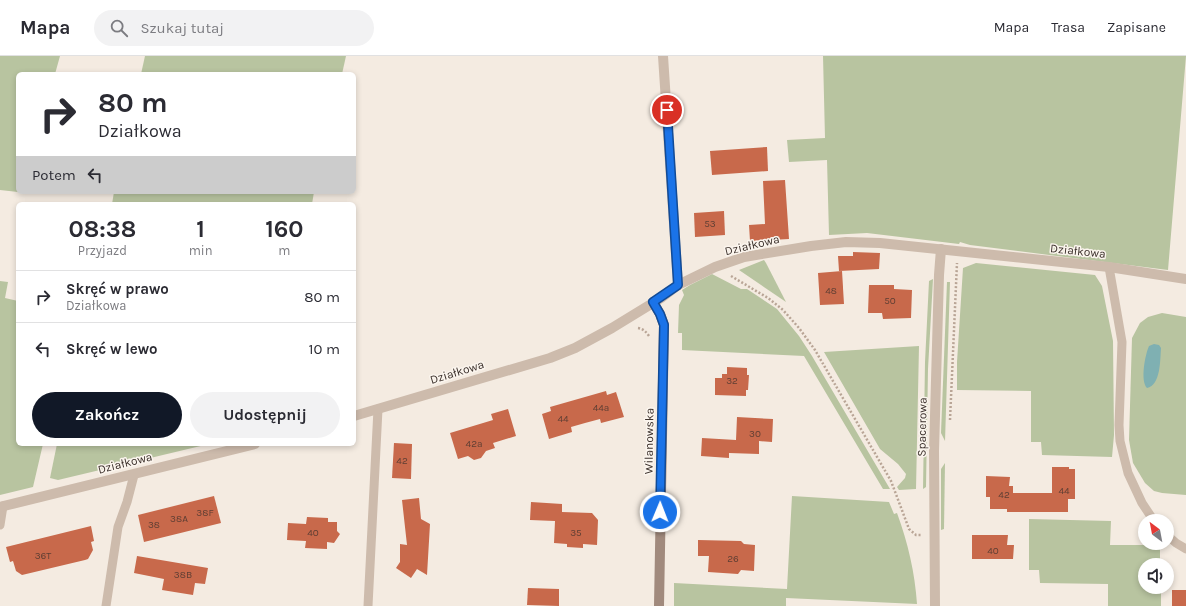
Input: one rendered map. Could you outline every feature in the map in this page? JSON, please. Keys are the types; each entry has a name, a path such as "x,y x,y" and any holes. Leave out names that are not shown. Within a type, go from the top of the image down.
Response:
{"street":[{"path":"663,56 678,285"},
{"name":"Działkowa","path":"356,415 550,358 595,338 678,285 715,267 744,257 846,242 880,242 1109,267 1186,280"},
{"name":"Spacerowa","path":"935,606 934,451 941,249"},
{"name":"Wilanowska","path":"653,302 664,325 659,606"},
{"name":"Działkowa","path":"2,507 247,446"}],"lane":[{"path":"1109,267 1122,342 1119,425 1120,441 1128,473 1142,503 1149,514"},
{"path":"368,606 378,409"},
{"path":"106,606 118,527 127,502 134,475"},
{"path":"0,525 2,507"},
{"path":"1174,542 1186,549"}],"path":[{"path":"950,428 955,287 958,251"},
{"path":"715,267 768,298 799,328 815,350 891,481 909,529 916,535 921,535"}],"green space":[{"path":"0,56 60,56 56,72 16,72 16,192 0,190"},
{"path":"145,56 346,56 342,72 141,72"},
{"path":"823,56 1186,56 1168,270 970,245 960,242 959,244 867,233 829,235 827,160 789,162 787,140 825,138"},
{"path":"114,194 314,194 312,202 112,202"},
{"path":"764,260 766,263 786,302 739,270"},
{"path":"976,263 1095,275 1102,286 1113,341 1114,435 1112,457 1042,455 1041,442 1031,442 1031,391 957,390 957,362 963,268"},
{"path":"712,274 741,289 747,289 777,309 799,336 812,356 890,489 883,489 804,356 682,350 682,333 678,333 679,305 684,295 682,290"},
{"path":"933,279 928,369 926,487 923,489 925,362 929,281"},
{"path":"0,281 8,282 5,298 16,301 16,446 43,446 33,487 0,495"},
{"path":"947,282 950,282 945,441 941,433"},
{"path":"1162,313 1186,317 1186,495 1154,491 1145,483 1133,463 1129,440 1132,338 1140,323 1148,317"},
{"path":"919,346 916,489 899,490 897,487 905,478 906,474 898,464 880,449 824,352"},
{"path":"57,446 201,446 58,480 50,478"},
{"path":"945,463 944,529 941,530 941,469"},
{"path":"792,496 889,502 894,514 897,513 908,547 915,581 917,604 786,598 786,606 674,606 674,583 787,589"},
{"path":"1029,519 1111,521 1110,545 1138,545 1138,550 1160,550 1160,558 1138,558 1138,594 1161,594 1161,606 1108,606 1108,584 1040,583 1039,570 1029,570"}],"water":[{"path":"1154,344 1159,345 1161,348 1160,365 1155,382 1152,386 1147,388 1144,380 1145,361 1149,346"}],"building":[{"path":"767,147 768,171 712,175 710,151"},
{"path":"785,180 789,239 750,241 749,225 765,224 763,181"},
{"path":"724,211 725,235 695,237 694,213"},
{"path":"853,252 880,253 879,269 839,271 838,256 853,256"},
{"path":"842,271 844,304 820,305 818,273"},
{"path":"869,285 894,285 894,289 912,290 911,318 883,319 882,313 868,313"},
{"path":"727,367 747,368 747,375 749,375 746,396 715,395 715,378 722,378 722,374 727,374"},
{"path":"606,391 607,395 616,392 624,417 601,423 600,419 571,427 572,432 549,439 542,414 551,411 550,407"},
{"path":"508,409 516,436 493,443 495,448 486,451 481,458 474,460 468,456 458,459 450,433 493,420 491,414"},
{"path":"737,417 773,419 772,442 759,441 759,454 729,453 729,458 701,456 702,438 736,440"},
{"path":"394,443 412,444 411,479 392,478"},
{"path":"1052,467 1069,467 1069,469 1075,469 1075,499 1068,499 1068,512 1007,512 1007,509 990,509 990,497 986,497 986,476 1010,477 1009,486 1013,486 1013,493 1052,493"},
{"path":"214,496 221,523 144,542 138,515"},
{"path":"419,498 421,519 430,524 427,575 417,569 411,578 396,568 400,562 400,544 407,545 402,500"},
{"path":"531,502 562,504 562,512 592,513 598,520 597,545 583,544 583,548 567,547 567,544 554,543 555,521 530,520"},
{"path":"307,517 328,518 328,522 337,522 337,531 340,534 334,543 327,542 327,549 305,548 306,541 287,540 288,523 306,524"},
{"path":"91,526 94,541 91,542 93,550 88,559 22,575 16,571 13,561 10,562 6,547"},
{"path":"972,535 1008,535 1007,545 1014,545 1013,559 972,559"},
{"path":"698,540 741,541 744,544 755,545 754,571 741,570 738,574 708,572 709,556 698,556"},
{"path":"137,556 208,568 205,584 195,583 193,595 162,590 164,579 134,573"},
{"path":"528,588 559,589 559,606 527,605"},
{"path":"1174,590 1186,590 1186,606 1172,606 1172,594 1174,594"}],"route":[{"path":"660,512 664,325 653,302 678,285 667,110"}]}
